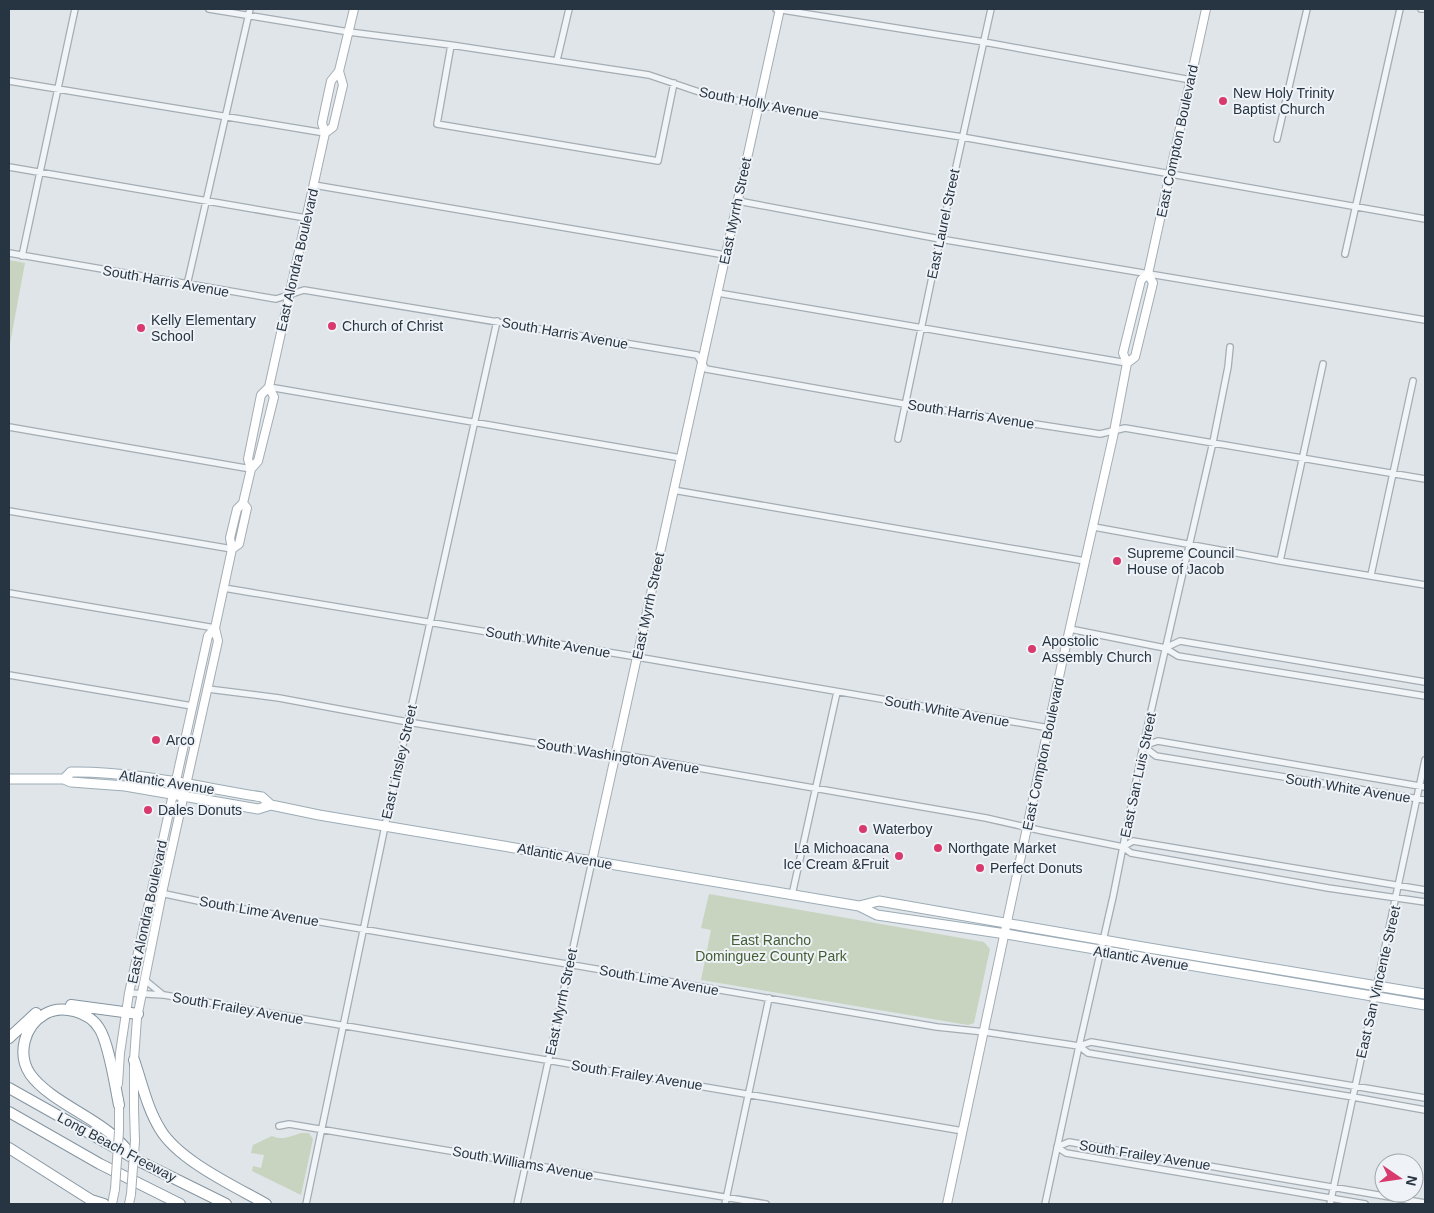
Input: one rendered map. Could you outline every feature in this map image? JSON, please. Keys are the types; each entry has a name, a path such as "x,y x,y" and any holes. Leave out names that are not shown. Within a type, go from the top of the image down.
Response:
{"highway":[{"path":"9,1038 35,1014 51,1005 75,1005 138,1014"},
{"path":"119,1105 105,1038 99,1027 80,1013 67,1010 45,1014 34,1024 26,1035 23,1050 26,1067 32,1076 45,1088 110,1132 137,1160"},
{"path":"134,1060 150,1111 160,1130 172,1144 185,1156 266,1204"},
{"name":"Long Beach Freeway","path":"9,1088 137,1160 226,1204"},
{"name":"Long Beach Freeway","path":"9,1112 100,1164 180,1204"},
{"path":"9,1148 92,1200 104,1204"}],"main road":[{"name":"East Alondra Boulevard","path":"325,133 333,127 343,85 340,71 354,9"},
{"name":"East Myrrh Street","path":"592,861 780,9"},
{"name":"East Compton Boulevard","path":"947,1204 1070,629 1094,528 1127,363 1123,353 1141,280 1148,274 1206,9"},
{"name":"East Alondra Boulevard","path":"129,1204 135,1141 134,1060 138,1014 162,893 218,641 215,628 232,549 231,531 236,509 243,503 251,468 248,459 261,395 269,387 290,294 325,133 322,122 331,80 340,71"},
{"name":"East Compton Boulevard","path":"1127,363 1135,357 1153,283 1148,274"},
{"name":"East Alondra Boulevard","path":"251,468 258,461 274,397 269,387"},
{"name":"East Alondra Boulevard","path":"112,1204 115,1189 119,1131 119,1061 129,993 208,636 215,628"},
{"name":"Atlantic Avenue","path":"64,779 71,772 92,771 175,782 262,797 271,805 385,826 859,906 877,915 1006,934 1425,1005"},
{"name":"Atlantic Avenue","path":"9,779 64,779 71,782 125,786 258,810 271,805"},
{"name":"Atlantic Avenue","path":"859,906 879,901 1425,994"}],"street":[{"path":"22,256 75,9"},
{"name":"South Holly Avenue","path":"209,9 249,12 349,32 557,60 648,75 705,94 758,105 962,137 1425,219"},
{"path":"557,60 568,9"},
{"path":"776,9 984,42 1191,80"},
{"name":"East Laurel Street","path":"898,440 904,404 991,9"},
{"path":"1277,139 1308,9"},
{"path":"1345,254 1400,9"},
{"path":"187,285 249,12"},
{"path":"451,45 437,124 658,161 674,83"},
{"path":"9,81 325,133"},
{"path":"9,167 306,218"},
{"path":"314,185 725,255"},
{"path":"738,201 940,239 1425,320"},
{"name":"South Harris Avenue","path":"9,253 276,299 304,290 697,355 706,369 904,404 1100,434 1125,428 1425,479"},
{"path":"718,293 1127,363"},
{"name":"East Linsley Street","path":"306,1204 385,826 497,321"},
{"name":"East San Luis Street","path":"1045,1204 1104,940 1143,746 1213,442 1228,367 1230,347"},
{"path":"1280,561 1323,364"},
{"path":"1371,575 1413,381"},
{"path":"269,387 681,458"},
{"path":"9,427 251,468"},
{"path":"673,490 1085,561"},
{"path":"9,511 232,549"},
{"path":"1094,528 1425,585"},
{"name":"South White Avenue","path":"224,588 1049,728"},
{"path":"9,593 215,628"},
{"path":"1070,629 1165,648 1178,656 1425,696"},
{"path":"1165,648 1180,641 1425,682"},
{"path":"9,674 192,706"},
{"name":"South Washington Avenue","path":"208,689 279,698 408,722 607,755 616,754 816,788 986,818 1123,847"},
{"path":"792,895 837,692"},
{"name":"South White Avenue","path":"1143,746 1158,741 1422,786"},
{"name":"South White Avenue","path":"1143,746 1156,756 1425,800"},
{"name":"East San Vincente Street","path":"1330,1201 1417,799 1422,786 1425,760"},
{"path":"1425,890 1132,841 1123,847 1130,853 1328,888 1425,902"},
{"name":"East Myrrh Street","path":"517,1204 592,861"},
{"name":"South Lime Avenue","path":"151,891 203,902 937,1027 1079,1046 1091,1042 1425,1098"},
{"name":"South Frailey Avenue","path":"145,980 164,995"},
{"name":"South Frailey Avenue","path":"129,993 164,995 343,1027 963,1131"},
{"path":"725,1204 770,998"},
{"name":"South Lime Avenue","path":"1079,1046 1088,1053 1425,1110"},
{"name":"South Williams Avenue","path":"279,1126 289,1124 322,1129 766,1204"},
{"name":"South Frailey Avenue","path":"1057,1146 1069,1142 1425,1203"},
{"name":"South Frailey Avenue","path":"1057,1146 1066,1153 1330,1201 1365,1204"}],"green space":[{"path":"9,260 25,263 9,349"},
{"name":"East Rancho Dominguez County Park","path":"709,894 984,942 990,949 974,1023 968,1025 701,980 711,930 701,928"},
{"path":"301,1133 309,1133 313,1139 301,1195 252,1171 253,1166 261,1168 264,1155 251,1153 253,1145 272,1136 283,1138"}],"place":[{"name":"New Holy Trinity Baptist Church","path":"1223,101"},
{"name":"Church of Christ","path":"332,326"},
{"name":"Kelly Elementary School","path":"141,328"},
{"name":"Supreme Council House of Jacob","path":"1117,561"},
{"name":"Apostolic Assembly Church","path":"1032,649"},
{"name":"Arco","path":"156,740"},
{"name":"Dales Donuts","path":"148,810"},
{"name":"Waterboy","path":"863,829"},
{"name":"Northgate Market","path":"938,848"},
{"name":"La Michoacana Ice Cream &Fruit","path":"899,856"},
{"name":"Perfect Donuts","path":"980,868"}]}
